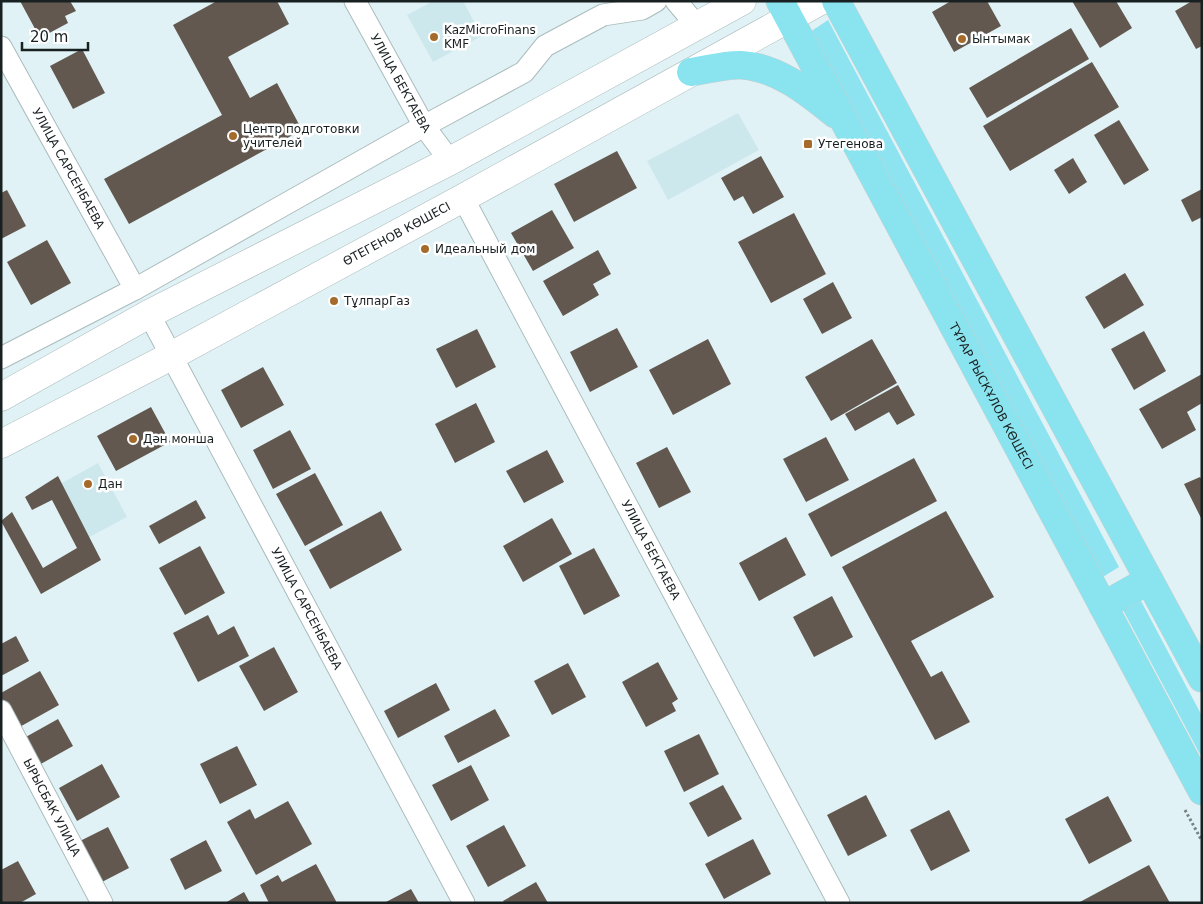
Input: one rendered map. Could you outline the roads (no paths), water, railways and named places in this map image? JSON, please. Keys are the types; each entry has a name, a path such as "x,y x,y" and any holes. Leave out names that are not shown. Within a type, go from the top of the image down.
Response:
{"main road":[{"path":"1,397 149,314 450,161 742,1"},
{"name":"ӨТЕГЕНОВ КӨШЕСІ","path":"1,444 171,356 691,72 784,10 820,1"},
{"path":"836,1 1202,678"},
{"name":"ТҰРАР РЫСКҰЛОВ КӨШЕСІ","path":"784,10 1202,791"},
{"path":"691,72 740,64 774,72 813,96 844,121"},
{"path":"1103,606 1149,580"}],"street":[{"name":"УЛИЦА БЕКТАЕВА","path":"355,1 424,126 450,161"},
{"path":"1,358 134,289 524,72 545,46 603,15 642,9 656,1"},
{"path":"676,1 696,26"},
{"name":"УЛИЦА САРСЕНБАЕВА","path":"1,47 134,289"},
{"name":"УЛИЦА БЕКТАЕВА","path":"463,198 839,903"},
{"name":"УЛИЦА САРСЕНБАЕВА","path":"149,314 464,903"},
{"name":"ЫРЫСБАК УЛИЦА","path":"1,711 102,903"}],"place":[{"name":"KazMicroFinans KMF","path":"434,37"},
{"name":"Ынтымак","path":"962,39"},
{"name":"Центр подготовки учителей","path":"233,136"},
{"name":"Утегенова","path":"808,144"},
{"name":"Идеальный дом","path":"425,249"},
{"name":"ТұлпарГаз","path":"334,301"},
{"name":"Дән монша","path":"133,439"},
{"name":"Дан","path":"88,484"}]}
